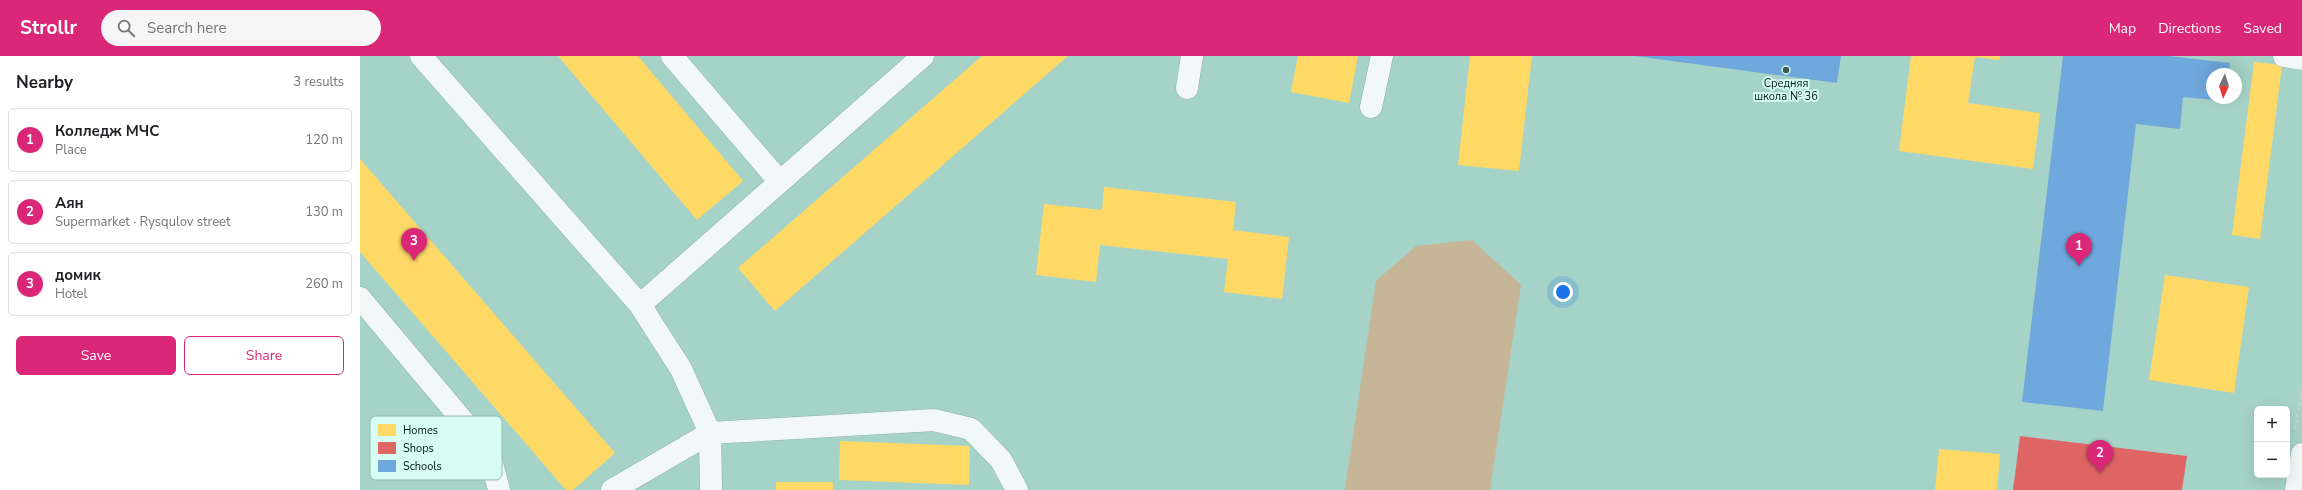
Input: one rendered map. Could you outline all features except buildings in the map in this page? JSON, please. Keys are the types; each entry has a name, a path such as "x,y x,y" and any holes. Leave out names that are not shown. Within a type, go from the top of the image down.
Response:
{"street":[{"path":"421,56 640,304 681,369 710,433 711,490"},
{"path":"672,56 780,182"},
{"path":"640,304 923,56"},
{"path":"1188,88 1192,56"},
{"path":"1371,107 1382,56"},
{"path":"2284,56 2302,59"},
{"path":"360,298 458,416"},
{"path":"612,490 710,433 934,420 971,429 1001,460 1017,490"},
{"path":"2296,490 2302,454"},
{"path":"496,480 499,490"}],"shaded area":[{"path":"1472,240 1521,285 1490,490 1345,490 1376,281 1416,246"}],"place":[{"name":"Средняя школа № 36","path":"1786,70"},
{"name":"домик","path":"414,261"},
{"name":"Колледж МЧС","path":"2079,266"},
{"name":"Аян","path":"2100,473"}]}
